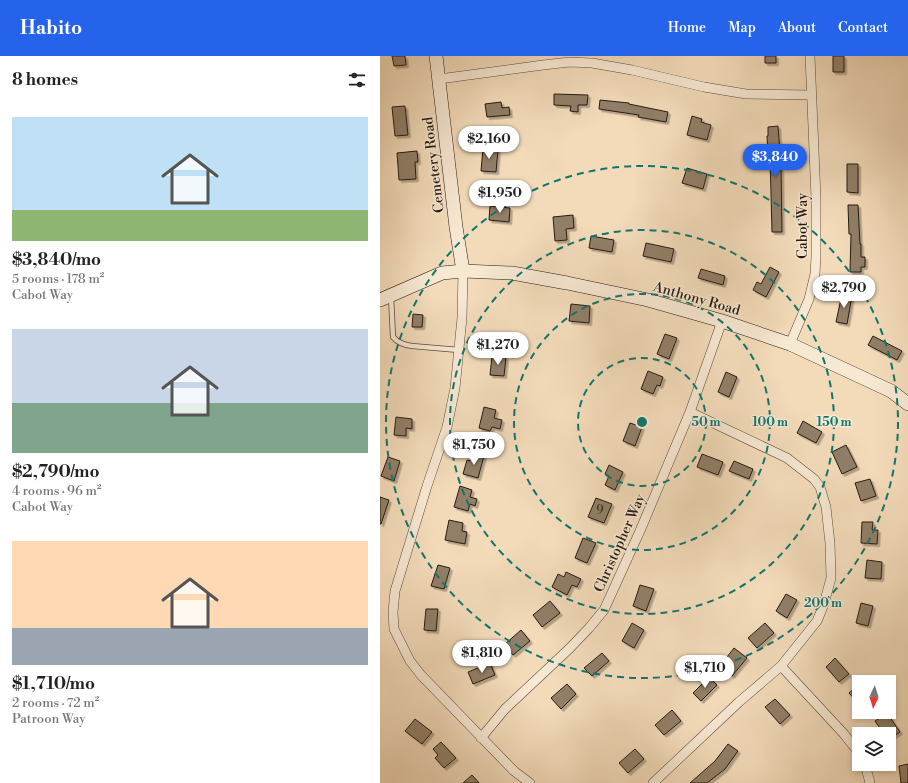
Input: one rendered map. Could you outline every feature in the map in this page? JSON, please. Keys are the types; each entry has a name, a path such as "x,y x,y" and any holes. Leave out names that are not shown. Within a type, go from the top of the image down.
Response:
{"street":[{"name":"Cemetery Road","path":"436,56 456,227 463,271"},
{"name":"Cabot Way","path":"790,344 809,299 815,274 816,198 810,56"},
{"path":"439,79 542,60 592,63 632,70 704,87 746,94 811,96"},
{"path":"463,271 462,318 455,388 447,428 427,486 395,591 393,612 394,629 410,661 421,675 514,771 530,783"},
{"name":"Anthony Road","path":"386,297 442,273 463,271 512,273 567,283 648,300 722,321 790,344 891,391 908,404"},
{"name":"Christopher Way","path":"481,738 505,709 570,648 604,610 640,531 690,412 722,321"},
{"path":"653,783 739,702 781,666 817,621 824,604 830,578 830,543 826,507 820,487 814,479 787,458 690,412"},
{"path":"781,666 852,744"},
{"path":"867,771 870,783"}],"lane":[{"path":"386,297 393,337 397,341 405,345 459,350"}],"building":[{"path":"392,56 405,56 406,65 394,66"},
{"path":"765,56 776,56 776,63 765,63"},
{"path":"833,56 844,56 844,72 833,72"},
{"path":"554,94 588,95 587,105 578,105 578,112 570,111 571,106 554,105"},
{"path":"600,100 629,103 668,112 666,122 638,117 639,115 599,109"},
{"path":"501,102 502,108 509,107 510,115 487,117 485,104"},
{"path":"405,106 408,135 395,136 392,107"},
{"path":"692,116 702,119 701,122 711,125 707,140 687,135"},
{"path":"778,126 781,166 782,232 772,232 770,156 768,156 767,136 768,127"},
{"path":"483,148 498,150 496,172 481,171"},
{"path":"417,151 418,162 415,162 416,179 399,180 397,153"},
{"path":"847,164 858,164 858,193 847,192"},
{"path":"687,168 707,174 703,189 682,183"},
{"path":"848,205 858,205 861,257 865,257 865,267 861,267 861,272 850,272 851,234 849,234"},
{"path":"490,206 510,208 509,222 489,220"},
{"path":"573,215 574,228 566,229 567,240 555,241 553,217"},
{"path":"591,236 614,240 612,252 589,248"},
{"path":"646,243 674,249 671,262 643,256"},
{"path":"770,267 779,272 766,297 753,290 757,282 761,284"},
{"path":"701,269 725,276 723,285 698,278"},
{"path":"842,294 852,296 847,324 836,322"},
{"path":"571,304 590,306 589,323 569,321"},
{"path":"413,314 423,315 422,327 412,327"},
{"path":"665,334 677,338 669,359 657,354"},
{"path":"873,336 902,351 897,360 868,345"},
{"path":"492,356 506,357 504,376 490,375"},
{"path":"648,371 663,377 660,386 657,385 653,394 641,389"},
{"path":"726,372 737,377 729,397 718,392"},
{"path":"484,407 496,410 494,418 502,420 500,429 492,427 490,431 479,428"},
{"path":"396,417 412,419 412,429 406,428 406,436 394,435"},
{"path":"803,421 822,432 816,443 797,433"},
{"path":"630,423 642,427 635,446 623,441"},
{"path":"846,445 857,467 842,474 832,452"},
{"path":"472,453 484,456 478,478 463,474 467,460 470,461"},
{"path":"702,454 723,462 718,475 697,467"},
{"path":"388,457 400,461 394,481 381,476"},
{"path":"734,461 753,469 749,479 729,471"},
{"path":"609,465 623,472 615,490 605,485 609,476 605,474"},
{"path":"870,479 876,496 861,501 855,483"},
{"path":"460,486 472,490 470,497 477,499 475,506 470,504 468,511 454,507"},
{"path":"380,497 389,500 381,524 380,524"},
{"path":"596,498 612,504 604,523 588,517"},
{"path":"449,520 463,523 462,531 467,532 465,544 445,540"},
{"path":"862,522 873,522 872,530 878,530 877,544 861,543"},
{"path":"583,538 596,543 587,563 575,558"},
{"path":"867,560 882,562 881,579 865,578"},
{"path":"438,565 450,568 444,589 431,586"},
{"path":"566,572 581,579 577,587 572,585 567,595 552,587 558,574 564,577"},
{"path":"640,585 654,589 646,611 633,606"},
{"path":"786,594 797,600 787,618 776,611"},
{"path":"550,601 560,613 542,627 533,615"},
{"path":"861,603 873,606 868,626 856,623"},
{"path":"426,609 438,609 436,631 424,630"},
{"path":"632,623 644,630 634,648 622,641"},
{"path":"765,623 774,633 757,648 748,638"},
{"path":"521,630 530,641 513,655 504,645"},
{"path":"734,648 747,658 732,676 720,666"},
{"path":"602,653 609,661 592,676 584,668"},
{"path":"835,658 849,674 839,682 826,667"},
{"path":"490,663 495,675 473,684 468,672"},
{"path":"709,677 717,685 701,701 693,693"},
{"path":"567,684 576,694 561,709 551,698"},
{"path":"775,699 790,715 780,724 765,707"},
{"path":"672,710 681,721 664,735 655,725"},
{"path":"415,719 432,732 422,744 405,731"},
{"path":"878,719 891,719 900,732 896,735 896,727 879,727 875,721"},
{"path":"441,742 456,758 444,768 435,758 438,755 433,749"},
{"path":"728,744 738,751 725,769 707,783 690,783 715,761"},
{"path":"635,749 644,759 628,773 619,763"},
{"path":"908,764 908,783 901,783 899,766"},
{"path":"472,775 479,783 463,783"}]}
